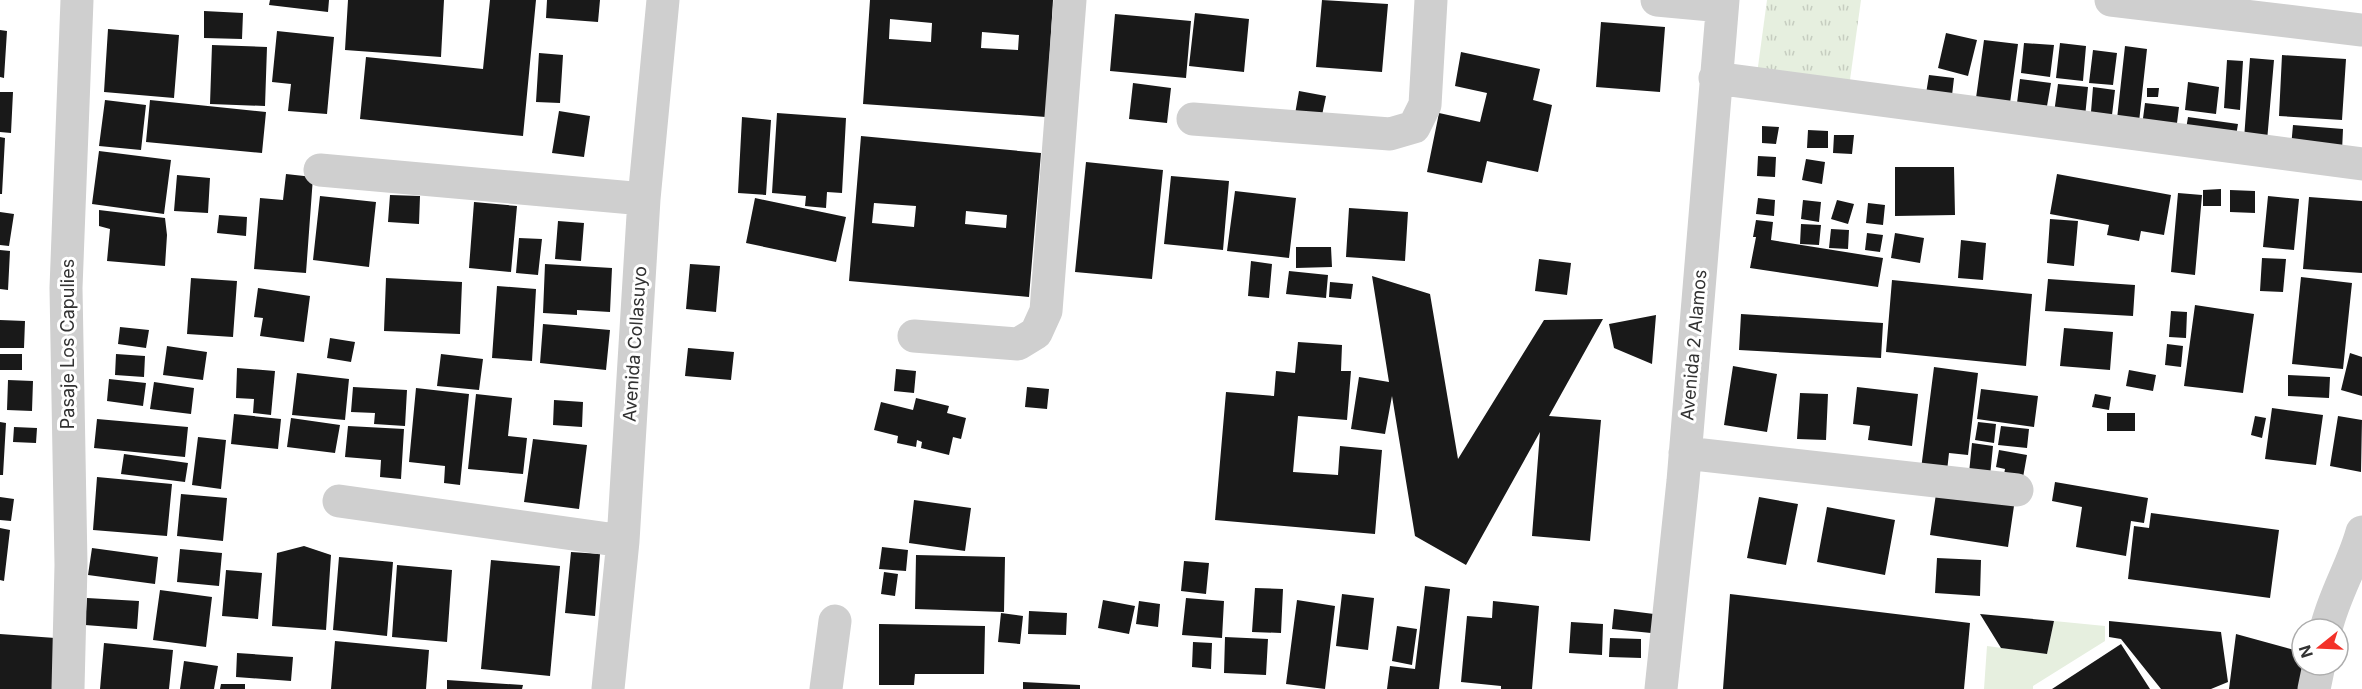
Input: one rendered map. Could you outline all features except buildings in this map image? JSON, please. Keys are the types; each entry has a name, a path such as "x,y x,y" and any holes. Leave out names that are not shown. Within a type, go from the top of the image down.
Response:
{"street":[{"name":"Pasaje Los Capulies","path":"68,689 71,565 66,288 76,0"},
{"name":"Avenida Collasuyo","path":"608,689 623,541 644,199 663,0"},
{"path":"914,336 1018,344 1036,333 1046,311 1070,0"},
{"path":"1193,119 1390,134 1414,127 1425,105 1431,0"},
{"path":"1657,0 1723,3"},
{"path":"2111,0 2362,30"},
{"name":"Avenida 2 Alamos","path":"1661,689 1685,453 1723,3"},
{"path":"1715,78 2362,164"},
{"path":"320,170 644,199"},
{"path":"1685,453 2017,490"},
{"path":"339,501 623,541"},
{"path":"2329,617 2361,542"},
{"path":"826,689 835,621"}],"green space":[{"path":"1767,0 1861,0 1849,87 1757,74"},
{"path":"2054,621 2105,626 2105,641 2033,686 2033,689 1984,689 1987,646 2047,654"}]}
